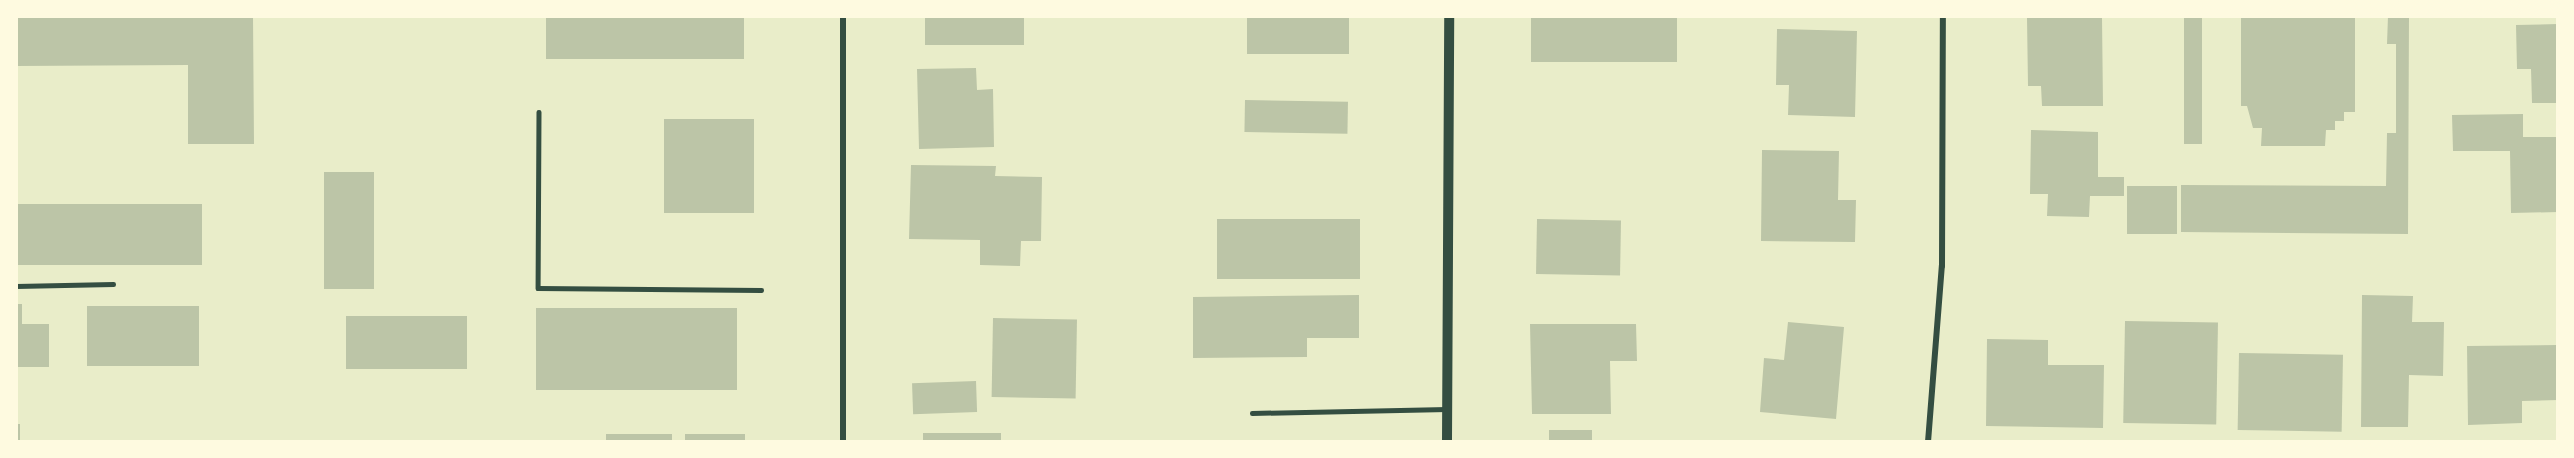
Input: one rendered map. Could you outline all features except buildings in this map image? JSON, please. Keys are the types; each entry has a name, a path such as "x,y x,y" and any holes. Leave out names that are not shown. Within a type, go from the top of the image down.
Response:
{"street":[{"path":"843,16 843,441"},
{"path":"1447,441 1449,16"},
{"path":"1928,441 1942,267 1943,16"}],"lane":[{"path":"539,112 538,288 761,290"},
{"path":"16,286 113,285"},
{"path":"1252,413 1447,408"}]}
